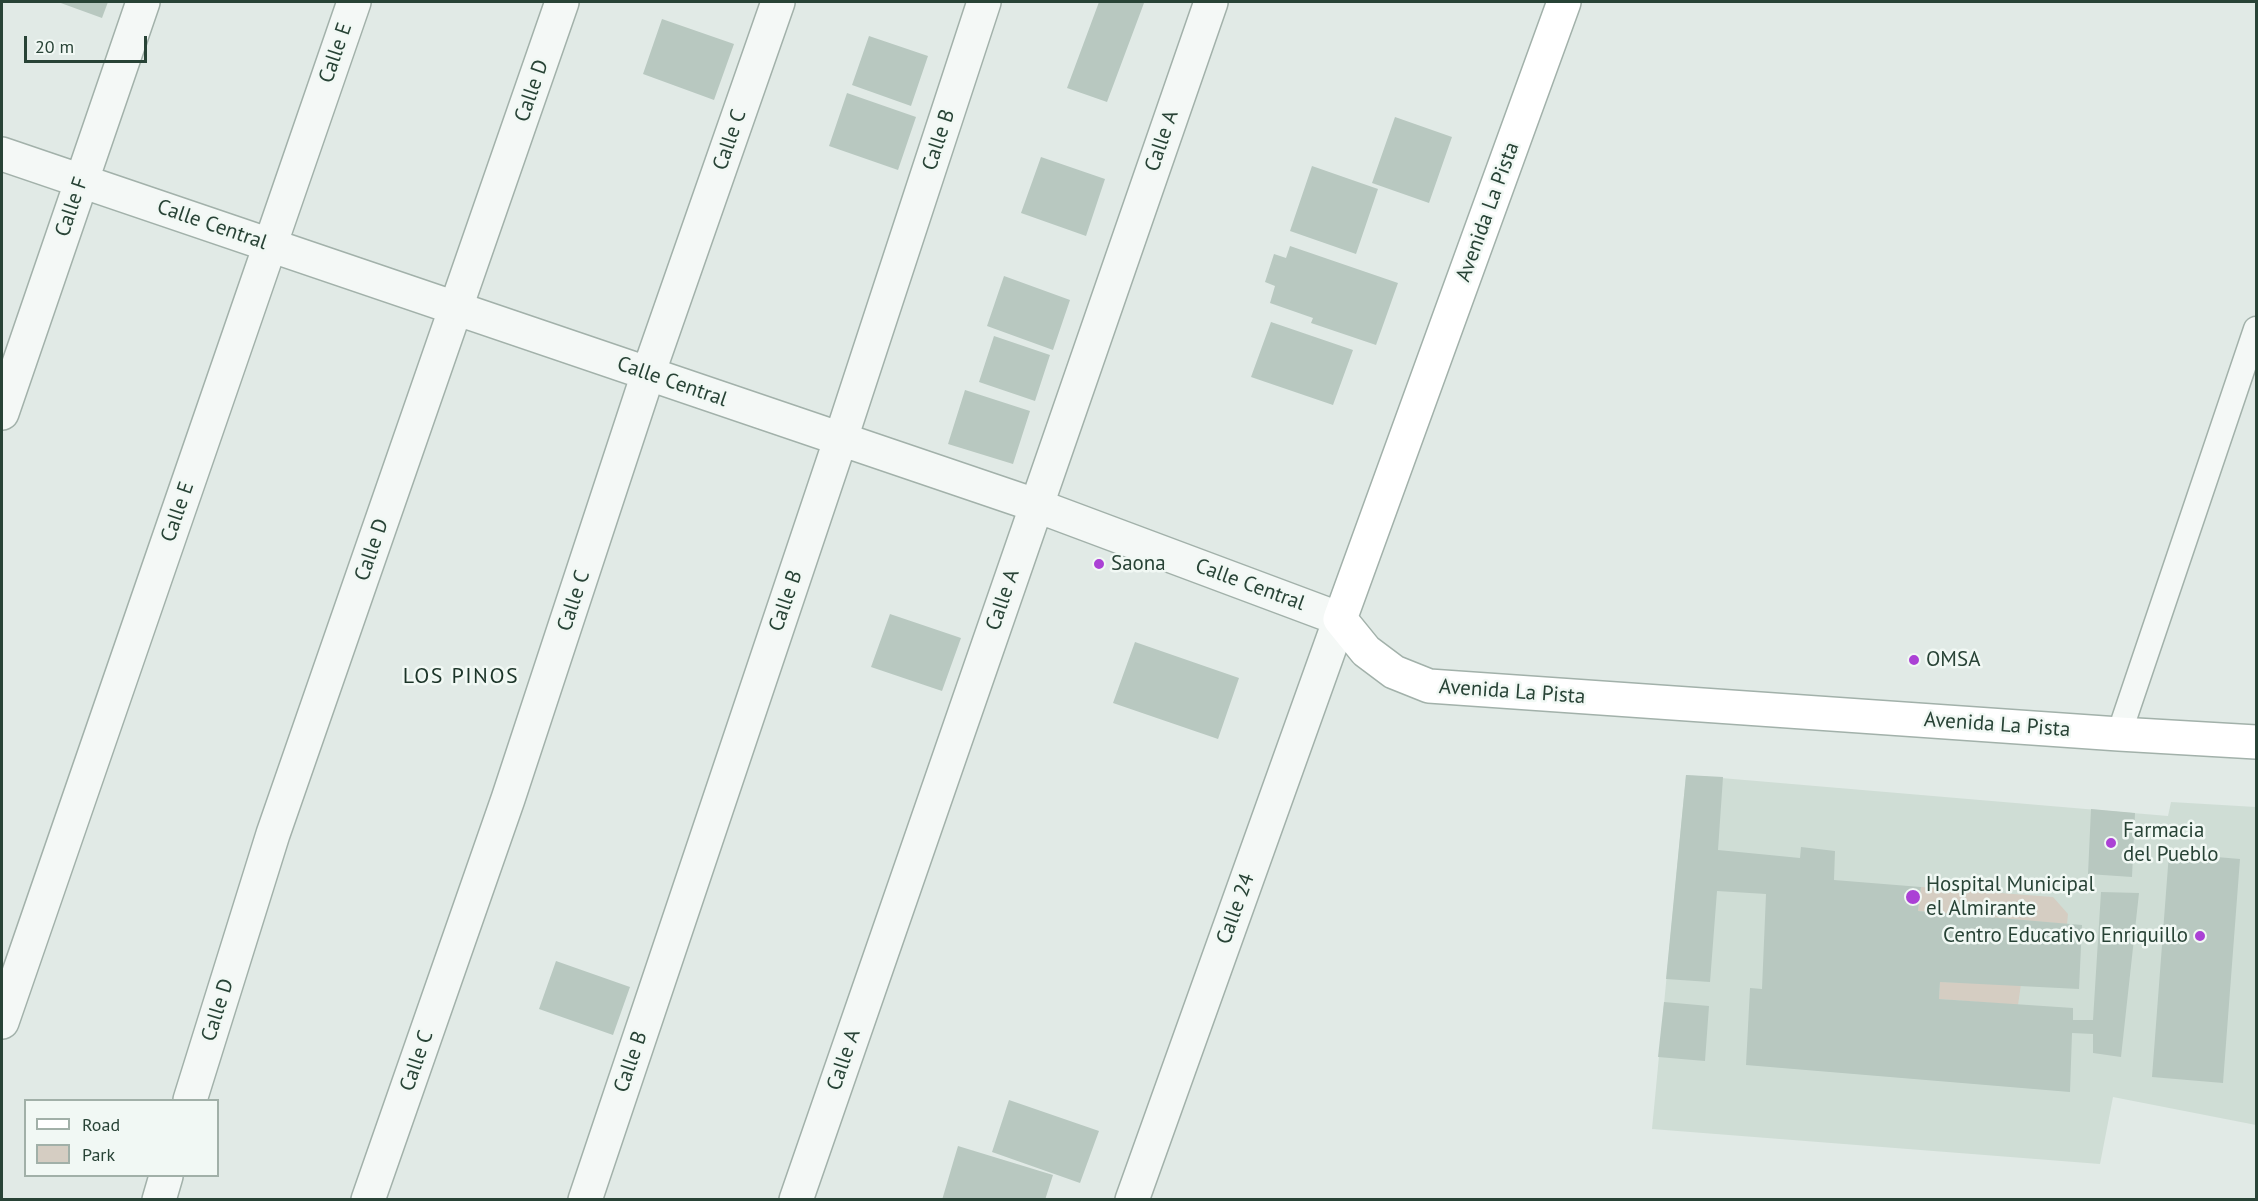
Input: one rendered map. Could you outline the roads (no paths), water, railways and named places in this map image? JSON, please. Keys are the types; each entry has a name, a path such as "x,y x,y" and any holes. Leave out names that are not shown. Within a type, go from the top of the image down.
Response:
{"main road":[{"name":"Avenida La Pista","path":"1564,2 1340,619 1366,651 1394,672 1429,686 2120,734 2256,741"}],"street":[{"name":"Calle F","path":"2,413 9,365 81,181 143,2"},
{"name":"Calle E","path":"2,1022 354,2"},
{"name":"Calle D","path":"191,1099 273,834 562,2"},
{"name":"Calle C","path":"368,1200 508,799 648,374 778,2"},
{"name":"Calle B","path":"585,1200 984,2"},
{"name":"Calle A","path":"796,1200 1211,2"},
{"name":"Calle Central","path":"2,153 1035,505 1340,619"},
{"name":"Calle 24","path":"1132,1200 1340,619"},
{"path":"159,1200 166,1177"}],"lane":[{"path":"2120,734 2256,329"}],"place":[{"name":"Saona","path":"1099,564"},
{"name":"OMSA","path":"1914,660"},
{"name":"Farmacia del Pueblo","path":"2111,843"},
{"name":"Hospital Municipal el Almirante","path":"1913,897"},
{"name":"Centro Educativo Enriquillo","path":"2200,936"}],"district":[{"name":"LOS PINOS","path":"461,677"}]}
